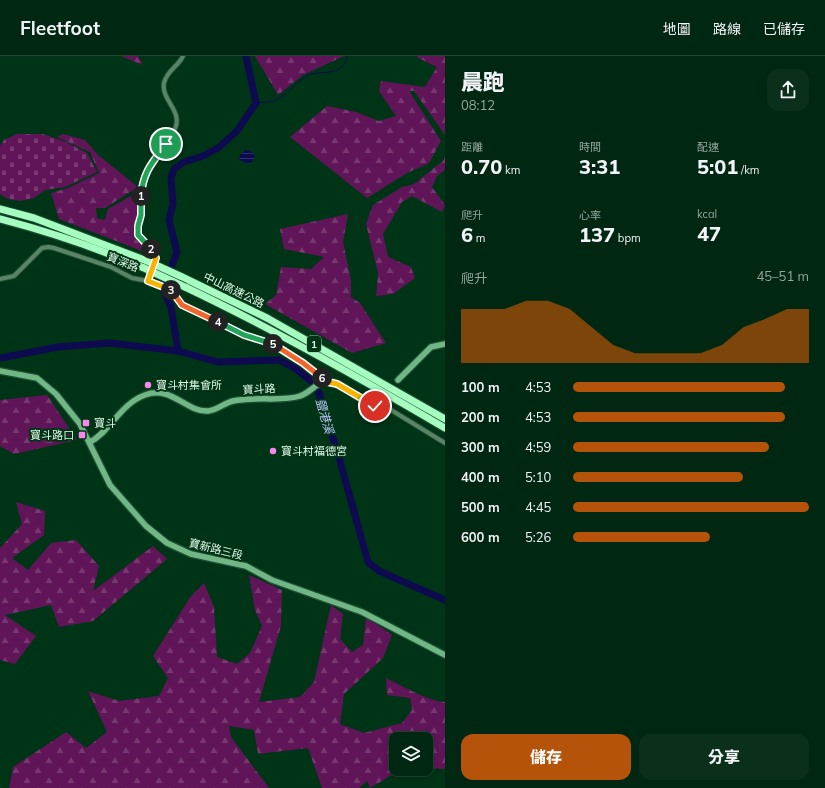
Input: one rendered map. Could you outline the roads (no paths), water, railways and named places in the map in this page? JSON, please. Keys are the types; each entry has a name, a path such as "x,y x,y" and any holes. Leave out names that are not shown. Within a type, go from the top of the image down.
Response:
{"highway":[{"name":"中山高速公路","path":"0,209 34,218 147,260 273,322 445,419"},
{"name":"中山高速公路","path":"0,219 40,229 95,247 239,312 364,380 445,428"}],"street":[{"path":"148,281 156,256 138,235 138,226 141,215 142,186 149,166 166,144 176,125 176,118 173,108 164,91 164,84 167,75 183,56"},
{"name":"寶深路","path":"0,279 14,276 42,248 48,247 111,268 132,278 148,281 173,292 182,305 244,335 270,342 309,367 323,381 337,384 371,405 383,406 445,443"},
{"path":"398,380 431,346 445,344"},
{"name":"寶新路三段","path":"0,372 28,375 41,381 70,409 90,442 110,485 146,526 167,543 191,554 246,566 272,580 362,612 445,654"},
{"name":"寶斗路","path":"90,442 128,405 149,393 161,392 196,409 206,411 215,410 231,402 249,398 296,397 309,392 323,381"}],"waterway":[{"path":"178,351 171,307 163,289 177,252 169,220 173,204 171,178 174,169 184,162 203,156 218,148 237,131 256,103 246,56"},
{"path":"256,103 274,101 278,99 307,76 336,71 341,68 347,56"},
{"name":"鹽港溪","path":"0,358 58,347 109,343 178,351 218,362 279,360 296,369 312,382 319,393 338,454 368,562 379,571 445,600"}],"tunnel":[{"path":"383,405 398,380"}],"place":[{"name":"寶斗村集會所","path":"148,385"},
{"name":"寶斗","path":"86,423"},
{"name":"寶斗路口","path":"82,435"},
{"name":"寶斗村福德宮","path":"273,451"}]}
